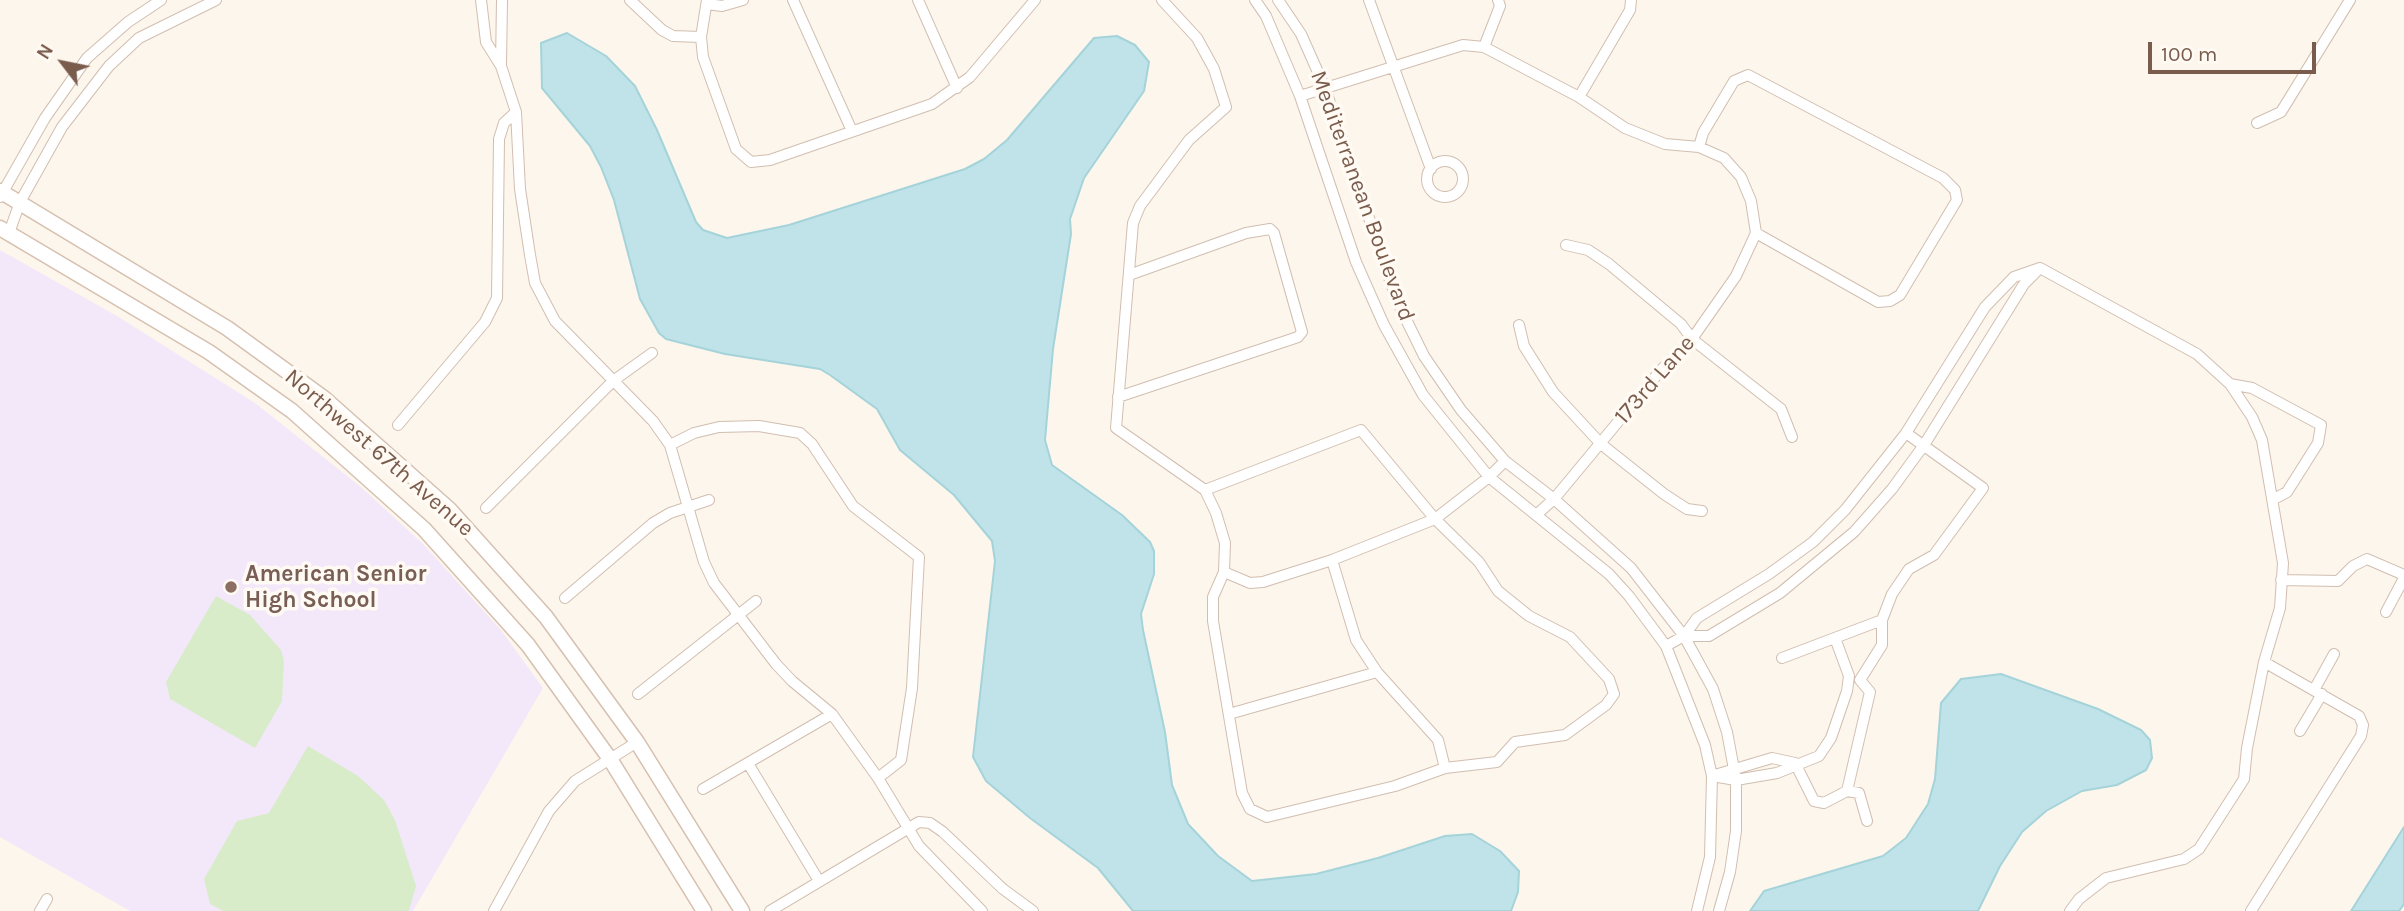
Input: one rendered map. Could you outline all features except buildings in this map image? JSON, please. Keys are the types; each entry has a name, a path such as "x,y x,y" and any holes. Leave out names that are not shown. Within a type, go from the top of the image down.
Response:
{"main road":[{"name":"Northwest 67th Avenue","path":"1,193 227,328 325,400 449,509 546,617 637,742 741,911"},
{"name":"Northwest 67th Avenue","path":"4,230 209,352 292,411 424,529 528,645 610,759 704,911"}],"street":[{"path":"1,193 45,118 87,58 128,22 161,0"},
{"path":"4,230 62,127 108,66 139,38 216,0"},
{"path":"481,0 486,42 501,66 516,112 520,189 535,283 555,321 653,421 670,444 704,562 714,583 792,681 832,714 878,778 907,830 982,911"},
{"path":"501,66 502,0"},
{"path":"630,0 662,30 673,36 701,37"},
{"path":"743,0 722,6 707,2 701,37 703,57 736,149 745,160 770,160 932,104 957,88 1035,0"},
{"path":"793,0 852,131"},
{"path":"918,0 957,88"},
{"path":"1162,0 1197,38 1214,69 1226,107 1189,140 1140,206 1133,223 1115,428 1205,490 1225,543 1224,572 1213,597 1213,621 1242,793 1250,809 1267,817 1395,786 1445,768 1497,762 1515,742 1565,736 1605,705 1614,694 1609,679 1570,637 1529,616 1498,591 1479,562 1435,519 1360,430 1205,490"},
{"name":"Mediterranean Boulevard","path":"1255,0 1266,16 1300,96 1356,262 1384,325 1423,395 1489,477 1609,574 1666,646 1705,745 1712,776 1710,857 1697,911"},
{"name":"Mediterranean Boulevard","path":"1278,0 1301,34 1325,88 1402,312 1424,356 1461,410 1505,461 1554,499 1631,568 1684,636 1713,689 1737,780 1736,831 1730,872 1719,911"},
{"path":"1369,0 1431,169"},
{"path":"1484,47 1500,6 1498,0"},
{"path":"1579,97 1630,10 1631,0"},
{"path":"2257,123 2281,112 2350,0"},
{"path":"1300,96 1463,44 1484,47 1579,97 1625,128 1665,144 1699,147 1724,159 1741,177 1751,201 1756,233 1878,302 1890,301 1900,295 1957,200 1955,190 1943,177 1748,75 1734,81 1703,133 1699,147"},
{"path":"398,425 492,310 497,298 499,139 504,122 516,112"},
{"path":"1118,397 1298,337 1302,332 1274,233 1264,228 1129,275"},
{"name":"173rd Lane","path":"1536,515 1554,499 1661,370 1692,339 1736,276 1756,233"},
{"path":"1566,245 1588,250 1609,264 1681,324 1692,339 1781,409 1792,437"},
{"path":"1684,636 1709,636 1780,593 1854,532 1892,489 1924,445 2024,284 2040,268"},
{"path":"1666,646 1684,636 1697,618 1769,574 1812,542 1845,510 1906,433 1985,307 2014,277 2040,268 2197,355 2230,384 2252,416 2262,440 2283,563 2280,608 2264,662 2246,748 2244,779 2199,849 2184,859 2106,878 2079,899 2070,911"},
{"path":"1519,325 1524,346 1553,392 1601,444 1664,494 1687,509 1702,511"},
{"path":"486,508 613,381 652,353"},
{"path":"2230,384 2252,388 2321,425 2318,443 2287,492 2274,499"},
{"path":"670,444 694,433 719,428 759,426 800,433 812,444 853,506 919,557 912,688 901,761 878,778"},
{"path":"1848,684 1860,680 1882,645 1882,620 1892,594 1909,569 1934,555 1983,488 1906,433"},
{"path":"1224,572 1250,583 1263,582 1332,560 1435,519 1489,477 1505,461"},
{"path":"565,598 653,523 688,506 709,500"},
{"path":"2281,580 2338,581 2353,566 2367,559 2404,576 2386,612"},
{"path":"1332,560 1356,640 1377,672 1438,740 1445,768"},
{"path":"638,694 756,601"},
{"path":"1782,658 1882,620"},
{"path":"1712,776 1737,780 1777,773 1822,753 1831,738 1849,676 1835,638"},
{"path":"2300,731 2334,654"},
{"path":"2251,911 2361,736 2363,725 2359,716 2264,662"},
{"path":"1229,714 1377,672"},
{"path":"1847,791 1870,692 1860,680"},
{"path":"703,789 749,765 832,714"},
{"path":"494,911 549,811 575,780 637,742"},
{"path":"1712,776 1772,758 1795,763"},
{"path":"1795,763 1814,802 1824,803 1847,791 1861,796 1867,821"},
{"path":"749,765 819,881"},
{"path":"770,911 919,822 930,823 1003,889 1034,911"},
{"path":"40,911 47,899"}],"shaded area":[{"name":"American Senior High School","path":"0,250 117,316 255,403 361,487 423,544 501,630 543,688 413,911 130,911 0,837"}],"green space":[{"path":"216,596 250,615 281,650 284,661 282,701 255,748 170,699 166,682"},
{"path":"308,746 358,776 384,800 395,820 416,886 409,911 223,911 210,904 204,879 237,821 269,813"}],"water":[{"path":"567,33 606,56 635,86 696,222 703,230 727,238 789,225 965,169 984,159 1007,140 1094,38 1117,36 1135,45 1149,62 1144,91 1084,178 1070,219 1071,234 1053,349 1045,440 1052,465 1122,515 1150,542 1154,551 1154,574 1141,614 1165,732 1172,785 1188,824 1218,856 1252,881 1316,874 1378,858 1445,836 1472,834 1500,851 1519,871 1518,892 1511,911 1133,911 1098,868 1030,818 986,781 973,757 995,561 992,541 954,495 900,450 877,409 830,375 820,369 725,354 666,339 659,333 640,299 614,200 601,167 590,146 542,88 541,43"},
{"path":"2001,674 2098,709 2141,730 2150,740 2152,758 2146,770 2117,785 2082,791 2046,811 2022,832 2000,866 1978,911 1750,911 1764,891 1883,856 1906,838 1928,804 1935,779 1941,703 1961,679"},
{"path":"2404,827 2404,904 2399,911 2351,911"}],"place":[{"name":"American Senior High School","path":"231,587"}]}
